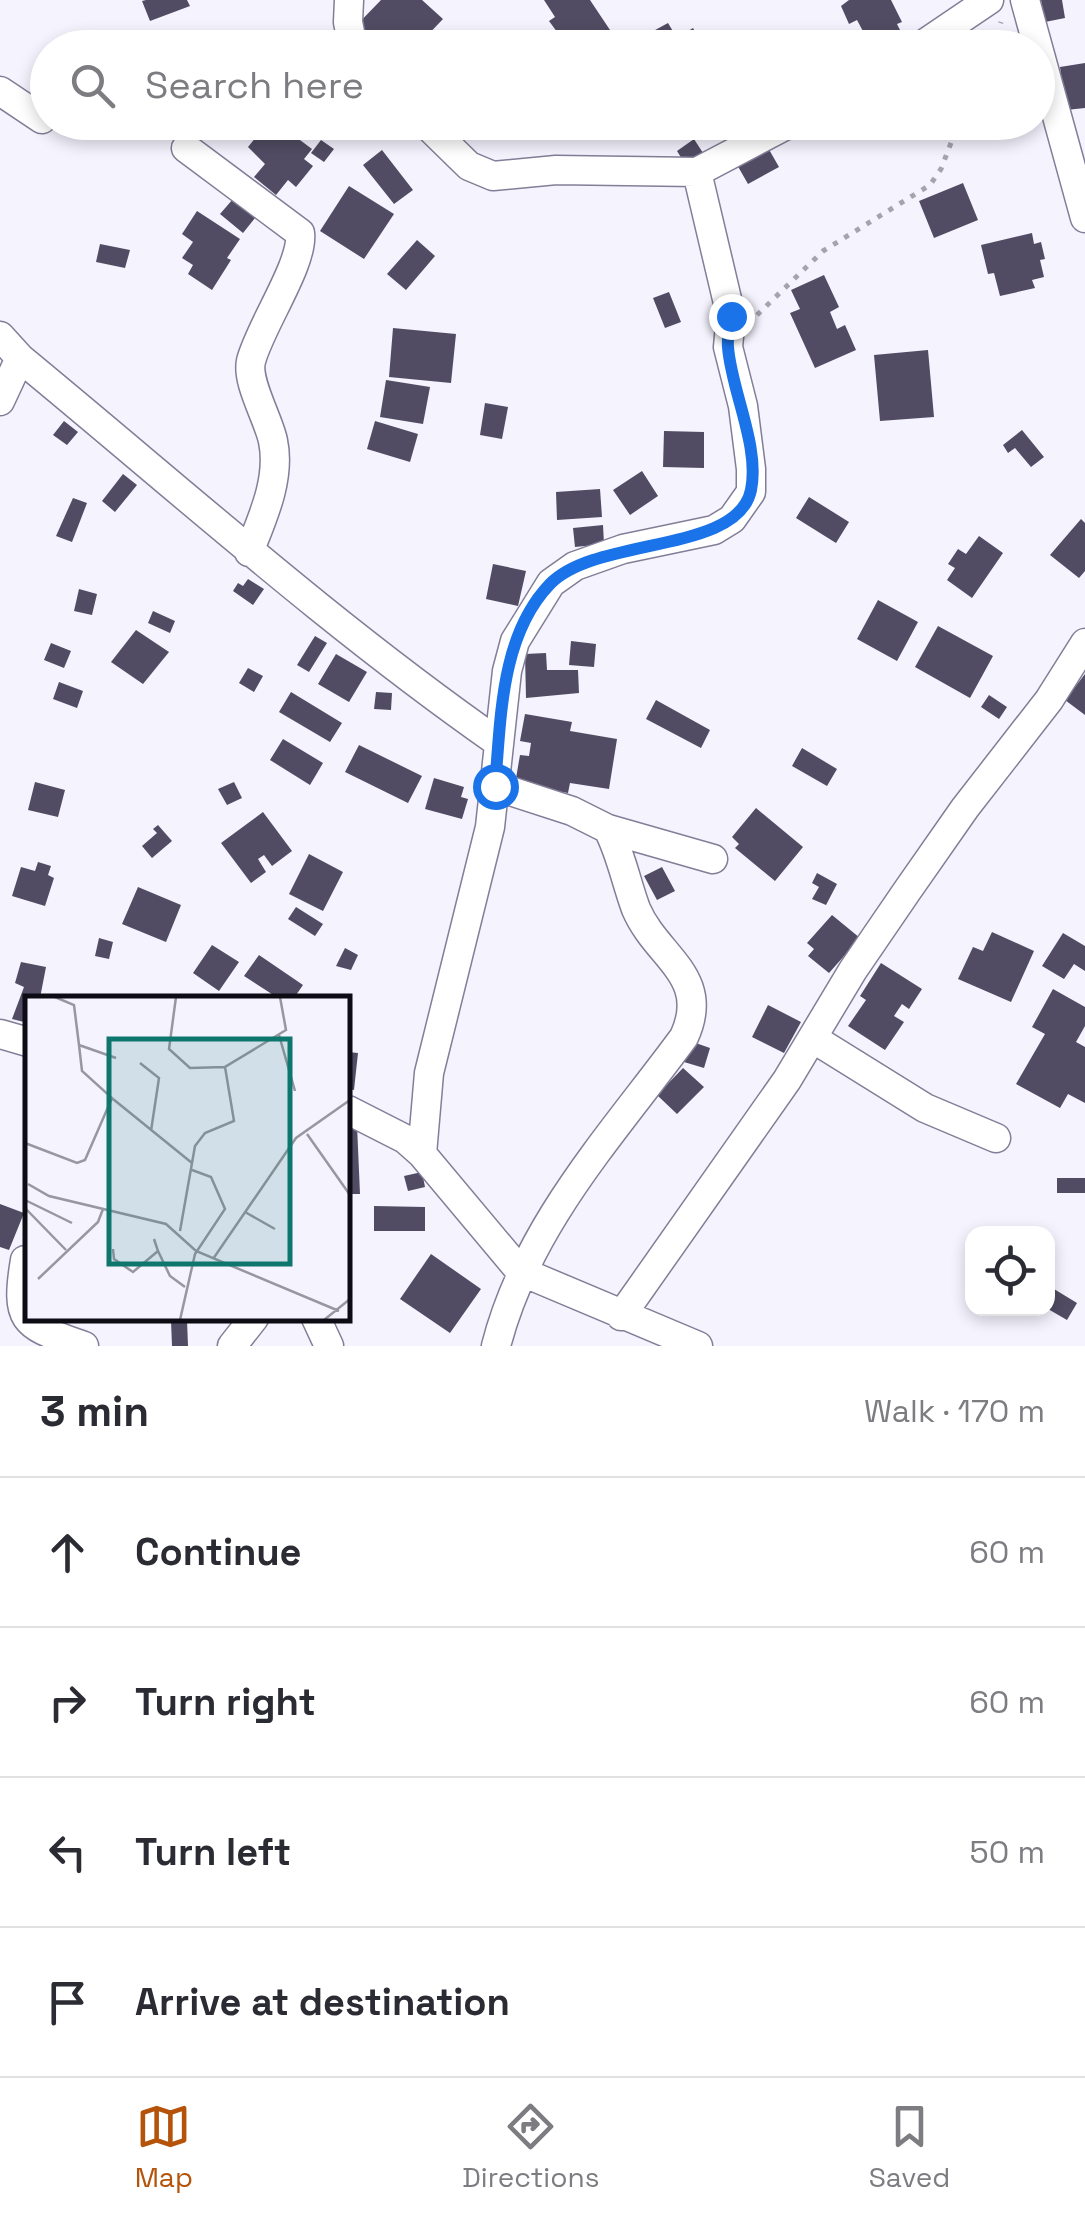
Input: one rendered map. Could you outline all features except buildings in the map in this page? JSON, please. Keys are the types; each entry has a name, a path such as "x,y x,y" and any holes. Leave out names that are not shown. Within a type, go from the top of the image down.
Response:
{"street":[{"path":"349,0 350,30"},
{"path":"944,30 988,0"},
{"path":"1025,0 1033,30"},
{"path":"0,90 30,110"},
{"path":"1055,109 1085,218"},
{"path":"442,140 469,166 494,176 556,170 697,172 758,140"},
{"path":"186,148 300,234 300,252 264,324 249,366 273,441 275,464 267,505 249,552"},
{"path":"422,1154 428,1073 486,843 507,671 515,640 550,584 576,566 623,549 714,530 732,519 751,492 743,406 728,347 731,316 697,172"},
{"path":"0,336 20,358 249,552 498,744"},
{"path":"0,400 20,358"},
{"path":"621,1316 814,1039 864,954 965,808 1049,700 1085,642"},
{"path":"495,786 572,811 608,828 714,860"},
{"path":"496,1346 520,1272 559,1202 684,1037 692,1018 691,990 682,972 644,925 608,828"},
{"path":"0,1034 25,1041"},
{"path":"814,1039 925,1108 996,1138"},
{"path":"350,1111 405,1140 422,1154 520,1272 698,1346"},
{"path":"25,1260 19,1300 25,1315"},
{"path":"32,1321 50,1334 84,1346"},
{"path":"232,1346 252,1321"},
{"path":"317,1321 329,1346"}],"path":[{"path":"728,347 823,252 930,185 952,140"}],"route":[{"path":"495,786 507,671 515,640 550,584 576,566 623,549 714,530 732,519 751,492 743,406 728,347 731,316"}]}
